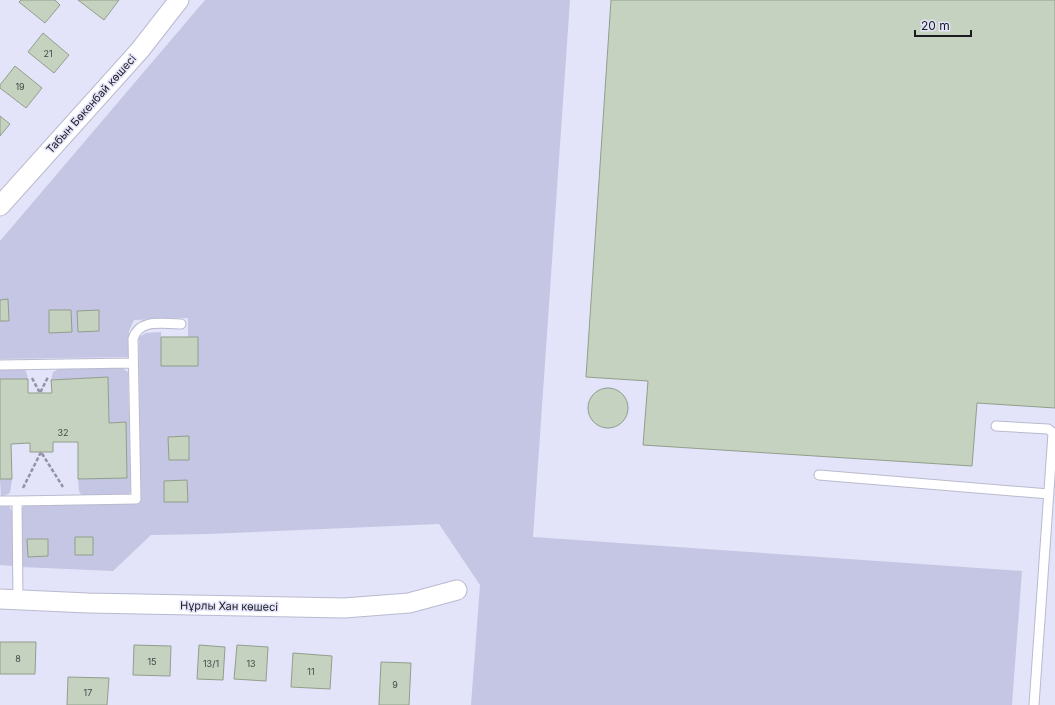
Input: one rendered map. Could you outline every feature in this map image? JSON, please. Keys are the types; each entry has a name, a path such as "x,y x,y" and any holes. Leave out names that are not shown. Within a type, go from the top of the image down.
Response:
{"street":[{"name":"Табын Бөкенбай көшесі","path":"0,206 140,50 179,0"},
{"name":"Нұрлы Хан көшесі","path":"9,599 88,603 344,608 409,603 457,590"}],"lane":[{"path":"0,501 136,499 133,363 133,339 135,331 139,327 153,324 181,324"},
{"path":"0,365 133,363"},
{"path":"996,426 1048,429 1053,433 1034,705"},
{"path":"819,475 1049,494"},
{"path":"9,599 17,501"}],"path":[{"path":"17,501 40,452 72,500"}],"shaded area":[{"path":"205,0 570,0 533,537 1022,571 1012,705 471,705 480,585 439,524 151,535 113,571 21,567 20,511 24,506 33,504 140,502 139,337 146,333 161,332 161,366 198,366 188,338 188,318 134,320 129,331 129,357 0,359 0,241"},
{"path":"61,368 122,368 128,372 131,491 128,495 82,496 79,491 78,479 127,478 126,422 109,423 108,378 51,380 53,372"},
{"path":"0,369 23,369 26,371 28,379 0,379"},
{"path":"0,479 12,479 10,493 1,497"},
{"path":"0,505 9,506 12,511 13,566 0,565"}],"building":[{"path":"21,0 55,0 60,5 45,23 19,2"},
{"path":"78,0 119,0 104,20"},
{"path":"611,0 1055,0 1055,408 977,403 972,466 643,445 648,381 586,377"},
{"path":"43,33 69,55 54,73 28,52"},
{"path":"15,66 42,88 26,108 0,88 0,85"},
{"path":"0,116 10,124 0,136"},
{"path":"8,299 9,321 0,321 0,300"},
{"path":"49,310 71,310 72,332 49,333"},
{"path":"99,310 99,331 78,332 77,311"},
{"path":"161,337 198,337 198,366 161,366"},
{"path":"108,377 109,423 126,422 127,478 78,479 78,442 53,442 53,452 30,452 30,443 11,444 12,479 0,479 0,379 28,379 28,393 52,393 51,380"},
{"path":"612,388 619,391 625,397 628,408 627,416 619,425 612,428 604,428 597,425 589,416 588,404 591,397 600,389"},
{"path":"189,436 189,460 169,460 168,437"},
{"path":"187,480 188,502 164,502 164,481"},
{"path":"75,537 93,537 93,555 75,555"},
{"path":"27,539 48,539 48,556 28,557"},
{"path":"0,642 36,642 35,674 0,674"},
{"path":"134,645 171,646 170,676 133,675"},
{"path":"199,645 225,647 223,680 197,679"},
{"path":"237,645 268,647 266,681 234,679"},
{"path":"293,653 332,656 330,689 291,687"},
{"path":"381,662 411,663 409,705 379,705"},
{"path":"68,677 109,678 107,705 67,705"}]}
